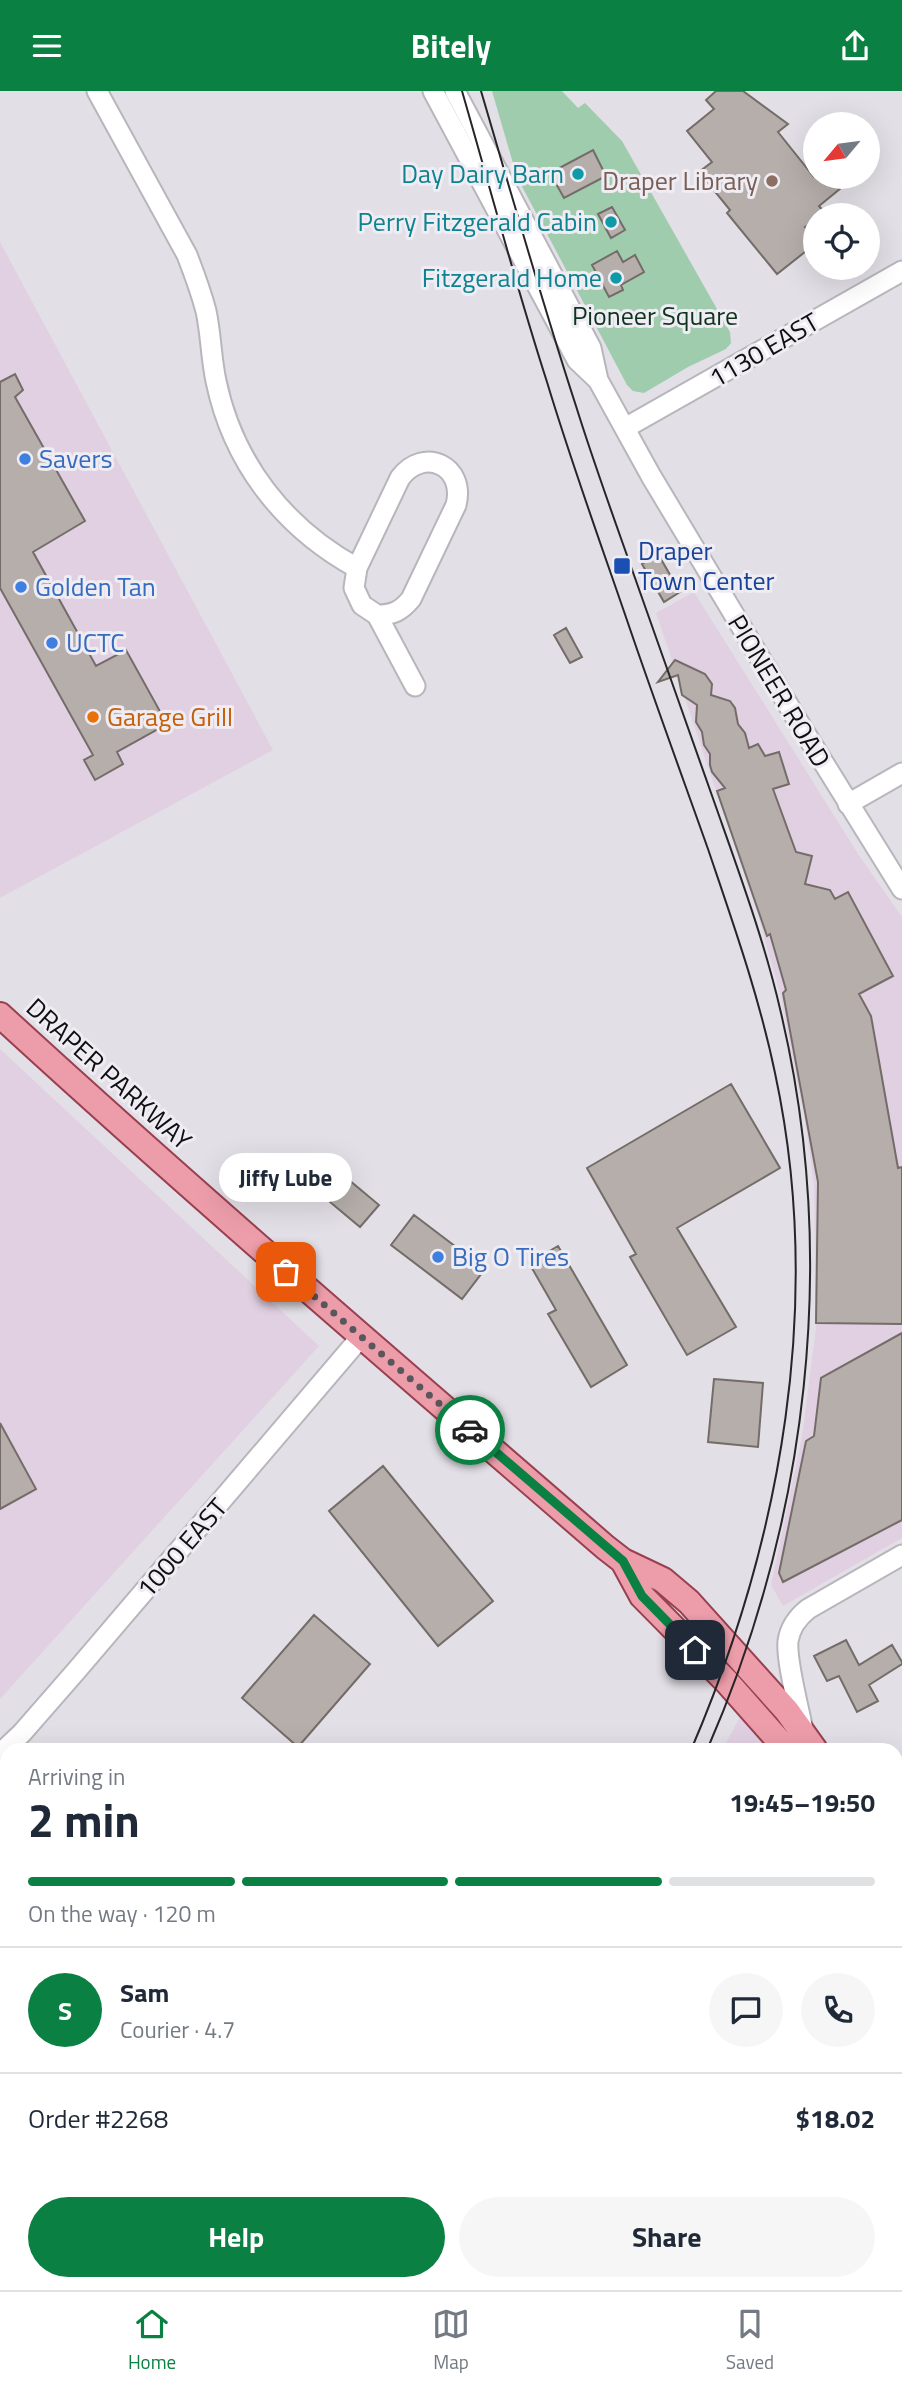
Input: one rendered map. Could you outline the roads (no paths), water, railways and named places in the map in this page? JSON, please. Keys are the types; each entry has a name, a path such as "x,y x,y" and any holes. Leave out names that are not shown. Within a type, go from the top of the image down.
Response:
{"main road":[{"name":"DRAPER PARKWAY","path":"0,1016 360,1338 623,1561 663,1580 689,1602 787,1711 801,1743"}],"street":[{"path":"97,91 173,228 195,274 206,313 224,411 241,452 269,496 288,518 331,554 357,568"},
{"name":"PIONEER ROAD","path":"433,91 577,360 598,380"},
{"name":"PIONEER ROAD","path":"455,91 591,348 598,380 665,499 902,889"},
{"name":"1130 EAST","path":"625,428 902,271"},
{"path":"376,615 394,614 403,609 411,599 456,505 457,481 451,472 440,464 417,462 407,468 354,578 357,597 362,605 376,615 415,686"},
{"path":"848,804 902,773"},
{"name":"1000 EAST","path":"12,1743 360,1338"},
{"path":"802,1743 788,1650 790,1632 808,1609 902,1555"}],"tram line":[{"path":"462,91 567,444 745,960 775,1073 789,1159 795,1245 794,1332 786,1417 770,1503 749,1587 723,1669 694,1743"},
{"path":"481,91 590,449 760,935 781,1013 799,1106 808,1199 810,1293 804,1387 790,1480 769,1572 742,1662 710,1743"}],"place":[{"name":"Day Dairy Barn","path":"578,174"},
{"name":"Draper Library","path":"772,181"},
{"name":"Perry Fitzgerald Cabin","path":"611,222"},
{"name":"Fitzgerald Home","path":"616,278"},
{"name":"Savers","path":"25,459"},
{"name":"Draper Town Center","path":"622,566"},
{"name":"Golden Tan","path":"21,587"},
{"name":"UCTC","path":"52,643"},
{"name":"Garage Grill","path":"93,717"},
{"name":"Big O Tires","path":"438,1257"},
{"name":"Jiffy Lube","path":"286,1272"}],"park label":[{"name":"Pioneer Square","path":"655,316"}]}
